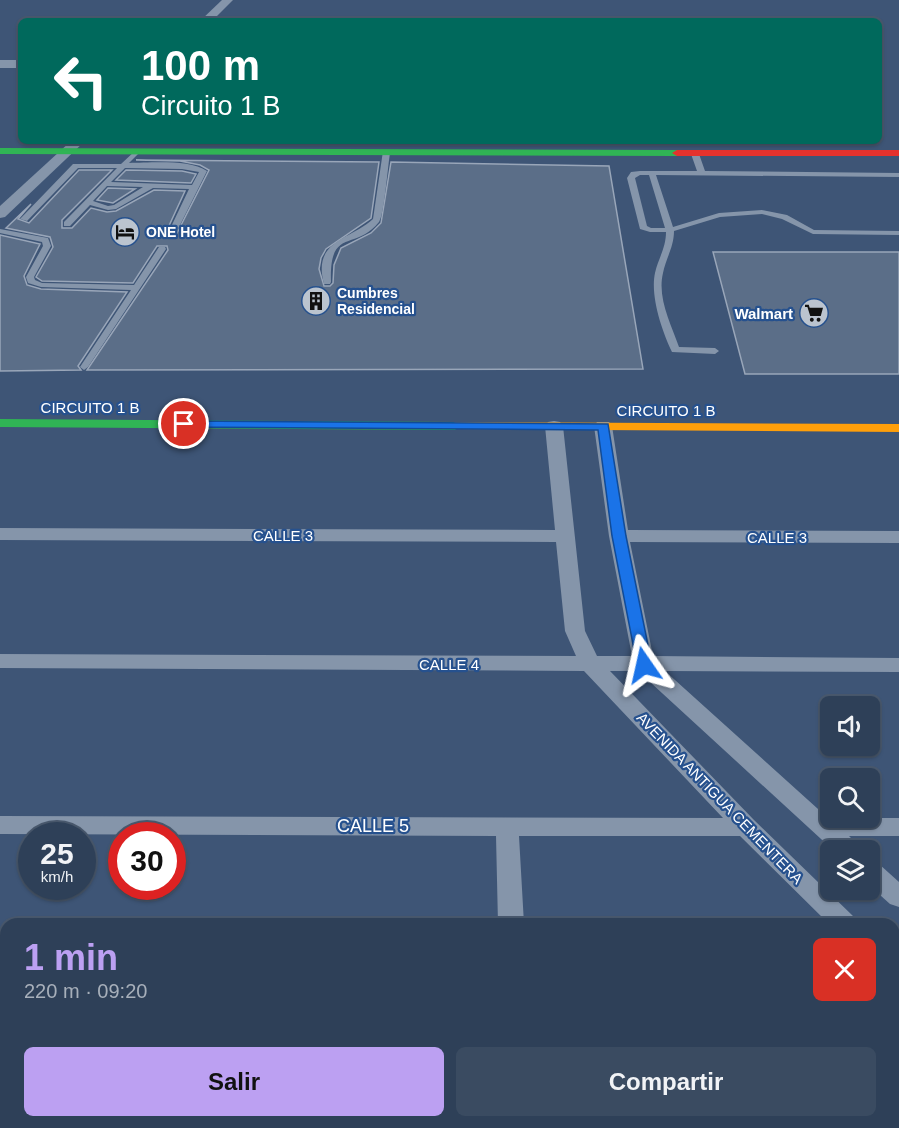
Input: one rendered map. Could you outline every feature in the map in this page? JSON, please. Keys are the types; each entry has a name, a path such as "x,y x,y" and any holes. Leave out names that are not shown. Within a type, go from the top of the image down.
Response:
{"main road":[{"path":"0,140 18,140"},
{"path":"140,147 173,159 659,144"},
{"path":"0,151 68,152 140,147 574,148 695,154 899,153"},
{"name":"CIRCUITO 1 B","path":"0,423 899,428"}],"street":[{"path":"209,18 228,0"},
{"path":"0,64 18,64"},
{"path":"0,214 76,144"},
{"name":"AVENIDA ANTIGUA CEMENTERA","path":"554,426 575,631 591,665 746,827 839,918"},
{"path":"603,426 619,536 644,665 820,825"},
{"name":"CALLE 3","path":"0,534 566,536"},
{"name":"CALLE 3","path":"619,536 899,537"},
{"name":"CALLE 4","path":"0,661 899,665"},
{"name":"CALLE 5","path":"0,825 746,827"},
{"path":"507,826 511,918"},
{"path":"880,827 899,827"},
{"path":"823,828 837,840"},
{"path":"880,880 899,897"}],"lane":[{"path":"67,224 140,147"},
{"path":"327,282 325,268 330,250 340,241 372,226 377,220 386,153"},
{"path":"695,154 702,174"},
{"path":"24,219 76,166 120,167 173,159 202,168 203,171 174,229"},
{"path":"652,173 670,230 670,246 658,272 658,296 675,350 715,351"},
{"path":"899,175 652,173 634,174 631,178 643,227 650,230 670,230 719,215 762,212 784,217 813,232 899,233"},
{"path":"106,184 194,187"},
{"path":"88,202 108,208 116,207 151,185"},
{"path":"0,231 45,240 47,246 30,277 31,281 41,285 136,288"},
{"path":"84,368 162,249"}],"building":[{"name":"Cumbres Residencial","path":"136,160 379,162 371,218 326,249 319,269 324,286 330,286 333,283 334,265 341,248 371,233 381,223 391,162 609,166 643,369 87,370 168,250 167,246 157,246 133,283 42,281 36,277 53,247 50,237 6,228 31,204 18,219 29,223 79,170 112,170 62,220 62,228 72,228 91,208 107,212 116,211 154,190 185,191 168,228 171,233 177,233 209,170 200,165 180,161"},
{"path":"126,170 182,171 196,174 191,183 116,180"},
{"path":"108,188 135,189 113,203 97,200"},
{"path":"0,235 40,244 24,276 27,285 41,289 127,292 78,366 81,370 0,371"},
{"name":"Walmart","path":"713,252 899,252 899,374 745,374"}],"traffic: fast":[{"path":"0,151 677,153"},
{"path":"0,423 455,426"}],"traffic: slow":[{"path":"455,426 899,428"}],"traffic: jam":[{"path":"677,153 899,153"}],"place":[{"name":"ONE Hotel","path":"125,232"},
{"name":"Cumbres Residencial","path":"316,301"},
{"name":"Walmart","path":"814,313"}],"route":[{"path":"184,424 603,426 619,536 644,665"}]}
